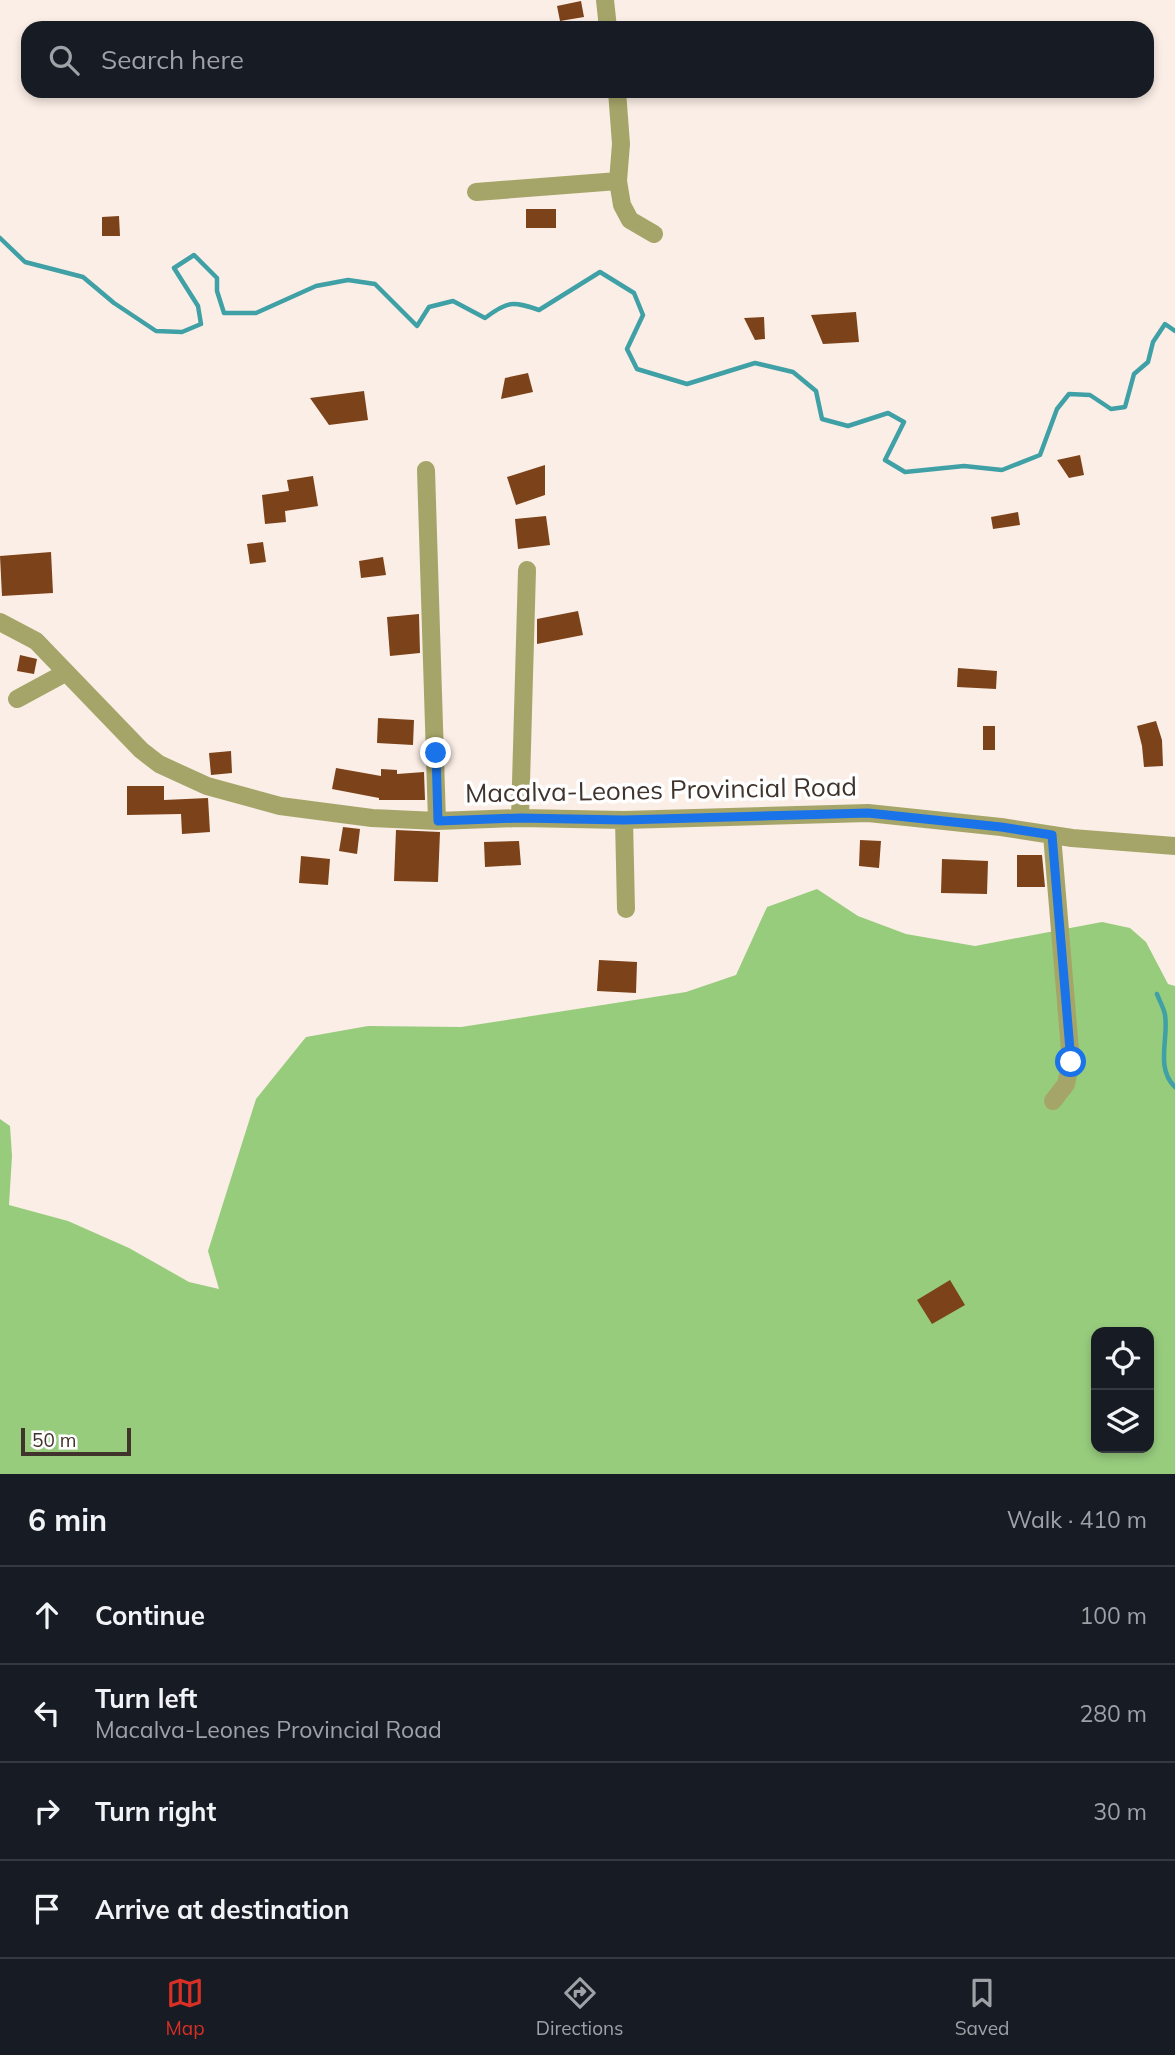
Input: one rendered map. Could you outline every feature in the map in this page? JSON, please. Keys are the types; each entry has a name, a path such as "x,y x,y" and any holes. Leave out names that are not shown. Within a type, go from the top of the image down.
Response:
{"street":[{"path":"605,0 607,21"},
{"path":"618,98 621,144 618,181 625,214 630,220 654,234"},
{"path":"476,192 618,181"},
{"path":"426,470 438,821"},
{"path":"520,818 527,570"},
{"name":"Macalva-Leones Provincial Road","path":"0,622 36,641 65,674 149,757 191,780 280,806 372,818 438,821 520,818 624,820 868,813 1052,835 1175,846"},
{"path":"17,699 65,674"},
{"path":"624,820 626,909"},
{"path":"1052,835 1071,1062 1066,1084 1053,1101"}],"green space":[{"path":"817,889 858,916 906,934 975,946 1102,922 1130,928 1146,942 1168,984 1175,986 1175,1474 0,1474 0,1119 10,1126 12,1156 9,1205 68,1221 129,1248 189,1282 219,1289 208,1251 256,1099 306,1037 368,1026 461,1027 686,992 736,975 767,907"}],"building":[{"path":"581,1 584,17 560,21 557,6"},
{"path":"526,209 556,209 556,228 526,228"},
{"path":"119,216 120,236 102,236 102,217"},
{"path":"856,312 859,342 823,344 811,315"},
{"path":"764,317 765,339 755,340 744,318"},
{"path":"528,373 533,392 501,399 505,378"},
{"path":"364,391 368,420 329,425 310,398"},
{"path":"1080,455 1084,475 1069,478 1057,460"},
{"path":"545,465 545,495 516,505 507,477"},
{"path":"313,476 318,506 285,511 286,522 265,524 262,495 289,491 287,480"},
{"path":"1018,512 1020,525 993,529 991,517"},
{"path":"546,516 550,545 518,549 515,519"},
{"path":"263,542 266,562 250,564 247,544"},
{"path":"51,552 53,593 2,596 0,556"},
{"path":"383,557 386,575 361,578 359,561"},
{"path":"578,611 583,635 537,644 537,619"},
{"path":"419,614 420,653 390,656 387,617"},
{"path":"20,655 37,659 34,674 17,671"},
{"path":"958,668 997,671 996,689 957,687"},
{"path":"378,718 414,720 413,745 377,743"},
{"path":"1156,721 1162,740 1163,766 1144,767 1137,726"},
{"path":"983,726 995,726 995,750 983,750"},
{"path":"231,751 232,773 211,775 209,753"},
{"path":"336,768 381,776 381,769 397,770 397,774 424,772 425,800 379,800 332,789"},
{"path":"127,786 164,786 164,800 208,798 210,832 182,834 181,814 127,815"},
{"path":"343,827 360,829 357,854 339,851"},
{"path":"396,830 440,832 438,882 394,881"},
{"path":"860,840 881,841 879,868 859,866"},
{"path":"519,841 521,865 485,867 484,842"},
{"path":"1017,855 1042,855 1045,887 1017,887"},
{"path":"301,856 330,859 328,885 299,883"},
{"path":"942,859 988,861 987,894 941,893"},
{"path":"599,960 637,962 636,993 597,991"},
{"path":"950,1280 965,1305 932,1324 917,1300"}],"waterway":[{"path":"0,238 25,262 83,277 114,303 156,331 182,332 201,324 198,306 174,268 194,255 217,278 217,291 224,313 256,313 316,286 348,280 375,284 417,326 429,307 453,301 485,318 510,304 539,310 600,272 634,293 643,315 627,349 637,369 687,384 755,363 793,372 816,391 822,419 848,426 888,413 904,422 885,460 905,472 964,466 1002,470 1040,455 1057,409 1069,394 1090,395 1111,409 1125,407 1134,374 1148,362 1153,342 1165,324 1175,331"},
{"path":"1157,994 1164,1010 1166,1024 1164,1062 1169,1079 1175,1087"}],"route":[{"path":"436,753 438,821 520,818 624,820 849,812 918,817 1052,835 1071,1062"}]}
